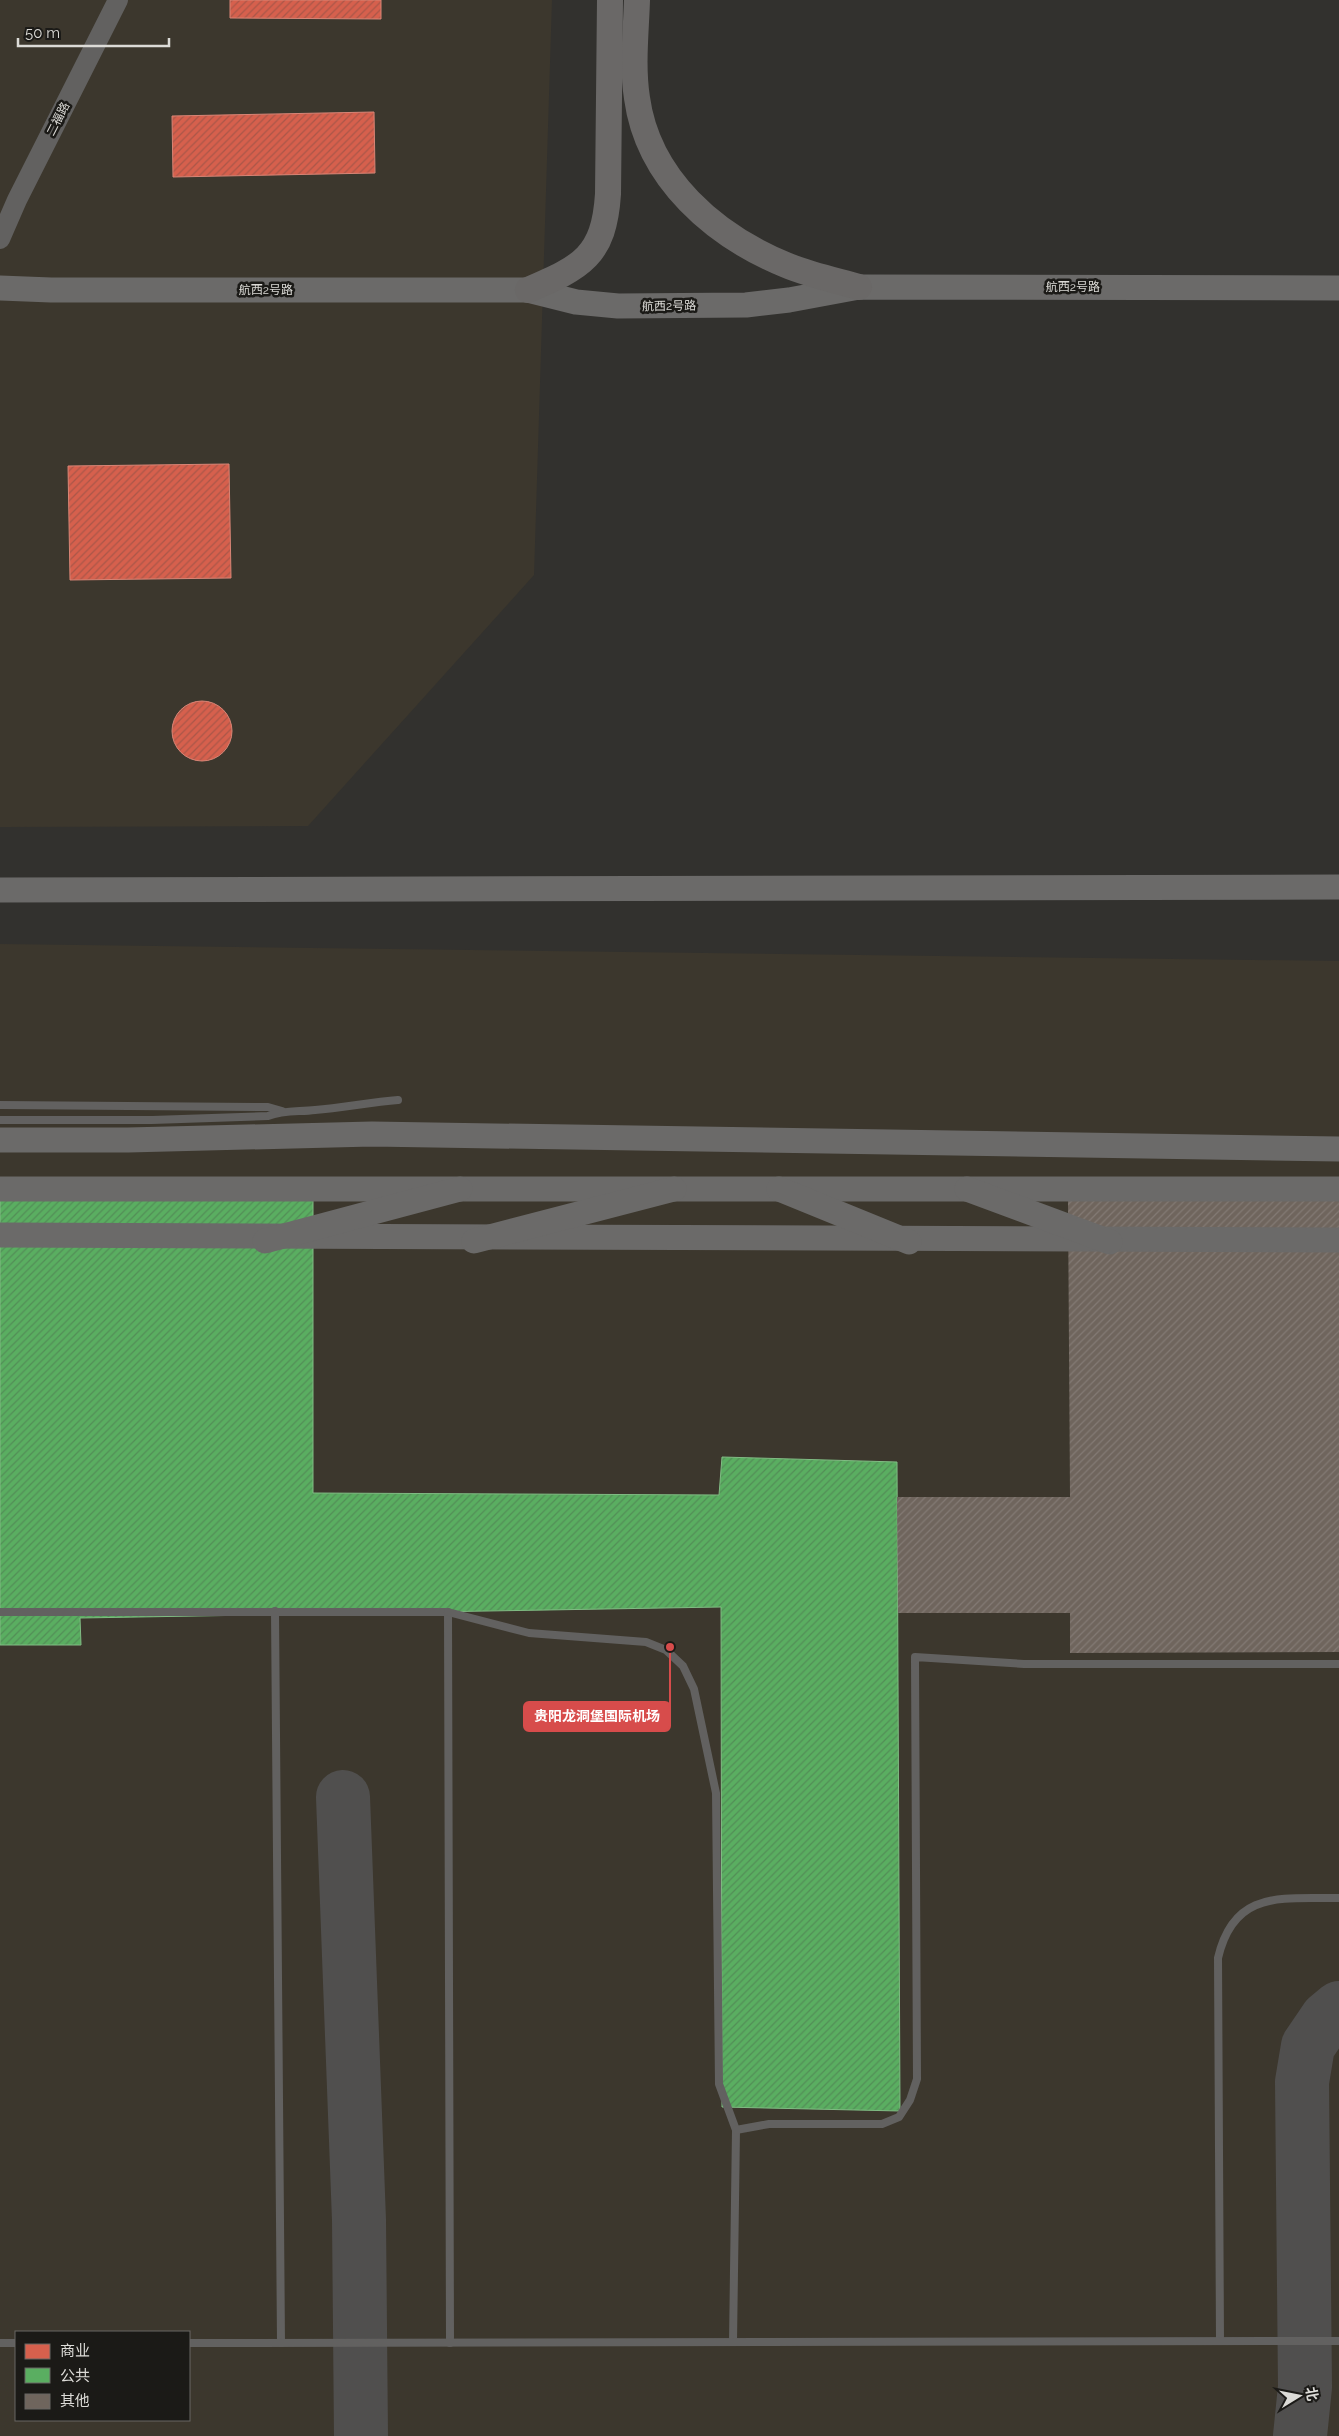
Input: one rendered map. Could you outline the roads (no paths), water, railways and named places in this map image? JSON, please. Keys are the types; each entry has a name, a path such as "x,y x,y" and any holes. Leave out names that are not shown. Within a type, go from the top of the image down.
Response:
{"highway":[{"path":"528,290 550,281 584,259 596,245 606,223 610,0"},
{"path":"637,0 637,98 648,140 667,177 682,196 743,244 786,265 859,287"}],"main road":[{"name":"航西2号路","path":"0,288 51,290 528,290 598,306 716,306 768,303 859,287 1339,288"},
{"path":"0,890 1339,887"},
{"path":"0,1140 128,1140 372,1134 1339,1149"},
{"path":"0,1189 1339,1189"},
{"path":"265,1241 460,1189"},
{"path":"474,1241 674,1189"},
{"path":"779,1189 909,1242"},
{"path":"967,1189 1110,1242"},
{"path":"0,1235 1339,1241"},
{"path":"0,1241 1339,1241"}],"street":[{"name":"二福路","path":"0,239 17,200 118,0"}],"lane":[{"path":"0,1105 268,1107 282,1111 315,1110 359,1103 398,1100"},
{"path":"0,1120 152,1120 268,1116 282,1111"},
{"path":"0,1612 448,1612 529,1633 646,1642 666,1650 683,1666 694,1690 716,1793 719,2084 736,2130 733,2342"},
{"path":"275,1612 281,2343"},
{"path":"448,1612 450,2343"},
{"path":"736,2130 769,2124 882,2124 900,2117 910,2100 917,2079 915,1657 1024,1664 1339,1664"},
{"path":"1220,2342 1218,1958 1223,1937 1238,1916 1256,1903 1275,1898 1339,1898"},
{"path":"190,2343 1339,2341"},
{"path":"0,2343 15,2343"}],"place":[{"name":"贵阳龙洞堡国际机场","path":"670,1647"}]}
